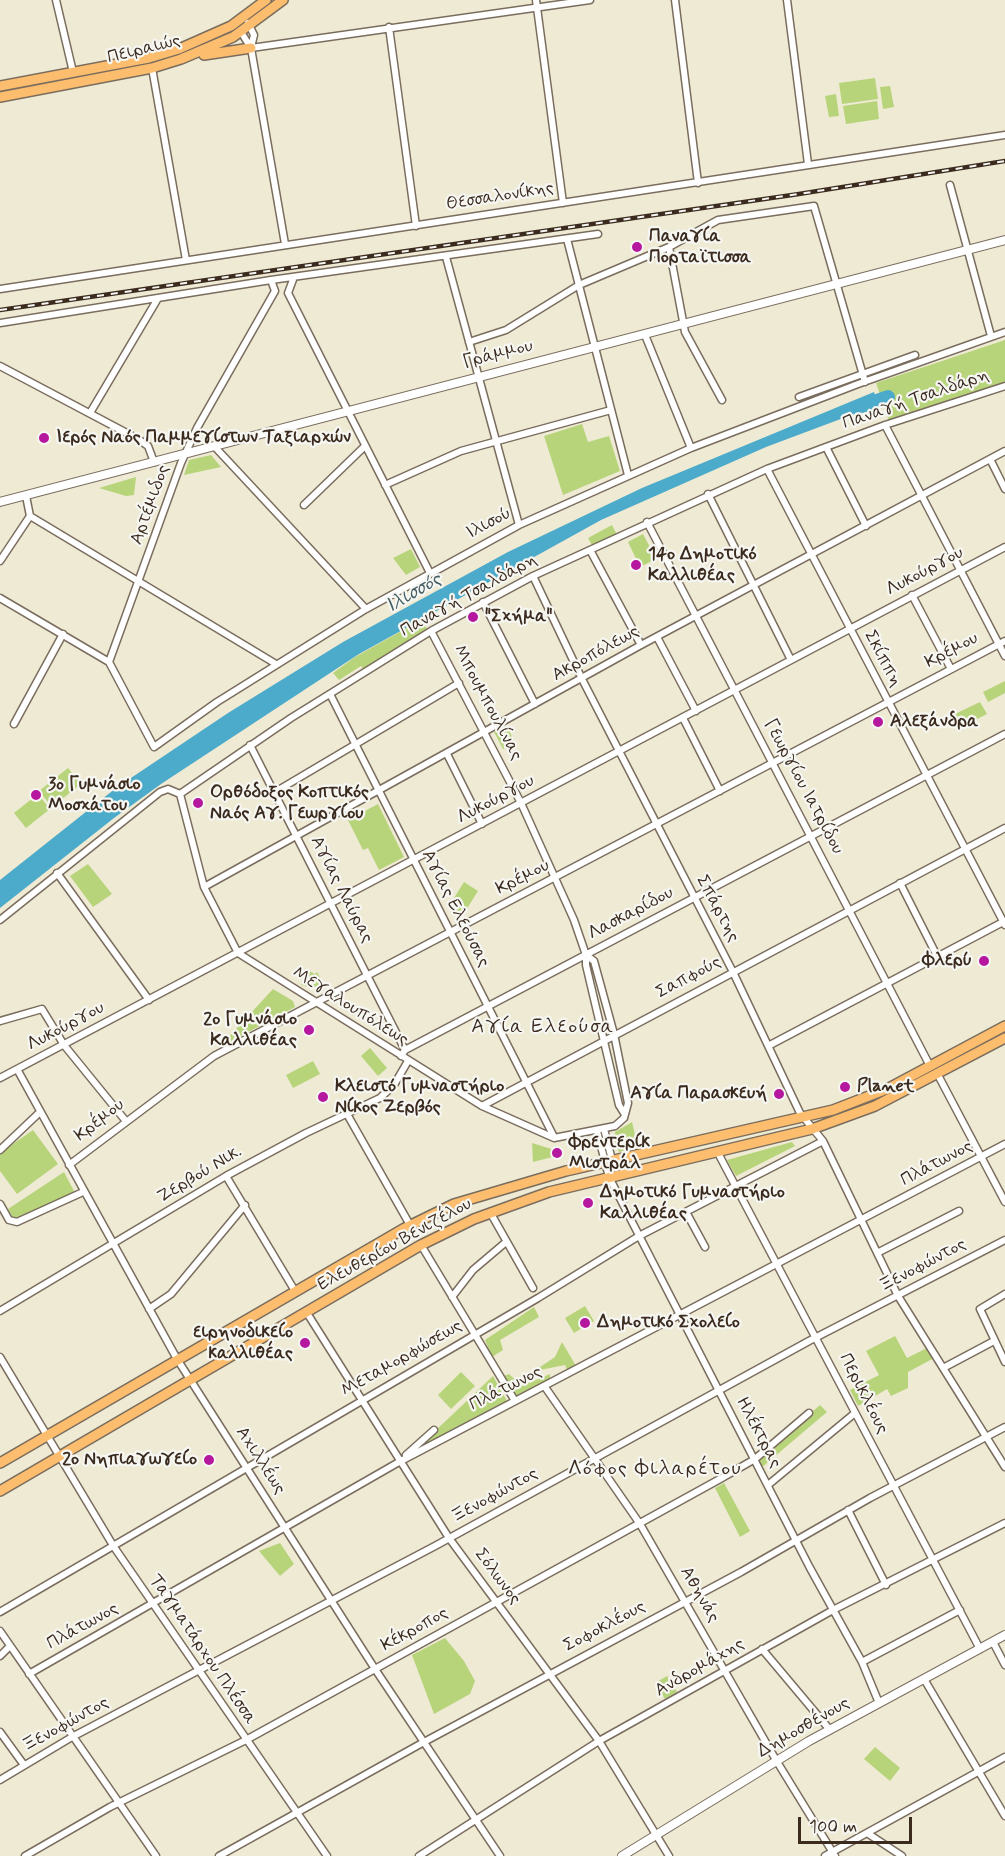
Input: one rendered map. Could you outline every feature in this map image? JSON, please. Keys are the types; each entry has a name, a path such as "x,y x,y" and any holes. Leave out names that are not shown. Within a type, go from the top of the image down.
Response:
{"main road":[{"name":"Πειραιώς","path":"0,86 173,51 245,25 266,0"},
{"name":"Πειραιώς","path":"0,97 152,68 181,60 245,25 283,0"},
{"path":"181,60 251,48"},
{"name":"Ελευθερίου Βενιζέλου","path":"0,1463 410,1225 454,1204 509,1186 608,1161 832,1110 887,1089 1005,1026"},
{"name":"Ελευθερίου Βενιζέλου","path":"0,1491 421,1245 490,1212 549,1192 812,1129 875,1106 1005,1038"}],"street":[{"path":"56,0 73,72"},
{"path":"536,0 563,203"},
{"path":"251,48 590,0"},
{"path":"675,0 698,183"},
{"path":"787,0 808,164"},
{"path":"245,25 254,35 251,48 285,244"},
{"path":"389,27 416,225"},
{"path":"152,68 186,261"},
{"name":"Θεσσαλονίκης","path":"0,289 1005,135"},
{"path":"950,185 991,336"},
{"path":"469,342 506,330 579,285 669,247 709,224 741,215 814,206 863,379"},
{"path":"0,323 157,300 271,280 598,234"},
{"path":"567,239 628,475"},
{"name":"Γράμμου","path":"0,502 478,375 645,335 1005,240"},
{"path":"669,247 684,325 722,400"},
{"path":"446,257 519,525"},
{"path":"294,277 288,293 430,573"},
{"name":"Αρτέμιδος","path":"109,662 186,453 197,428 275,291 271,280"},
{"path":"90,413 157,300"},
{"path":"800,397 863,379 1005,332"},
{"path":"645,335 691,448"},
{"path":"863,379 915,355"},
{"path":"0,366 143,442 150,450 154,462"},
{"name":"Ιλισού","path":"109,662 154,747 217,702 366,609 519,525 691,448 863,379"},
{"name":"Παναγή Τσαλδάρη","path":"0,920 160,792 168,789 180,794 250,745 330,694 431,631 483,602 647,522 767,469 885,425 1005,386"},
{"path":"385,485 435,460 611,410"},
{"path":"885,425 960,571 1002,642 1005,656"},
{"path":"214,446 366,609"},
{"path":"304,505 365,446"},
{"path":"826,447 866,526"},
{"name":"Ακροπόλεως","path":"204,887 641,645 1005,452"},
{"path":"990,459 1005,489"},
{"name":"Σκίππη","path":"767,469 1004,923"},
{"path":"708,494 791,660"},
{"path":"0,561 30,516 26,496"},
{"path":"30,516 276,664"},
{"name":"Γεωργίου Ιατρίδου","path":"647,522 930,1066"},
{"name":"Λυκούργου","path":"0,1078 1005,547"},
{"path":"590,550 641,645"},
{"name":"Σπάρτης","path":"533,576 582,679 622,751 656,824 770,1045 803,1118 824,1142 879,1252 898,1296 945,1367 1005,1467"},
{"path":"912,596 951,669"},
{"path":"0,598 109,662"},
{"path":"483,602 535,704"},
{"name":"Μπουμπουλίνας","path":"431,631 486,731 557,878 586,955 586,965 619,1106 624,1113"},
{"path":"14,724 63,634"},
{"path":"657,637 696,711"},
{"name":"Κρέμου","path":"69,1165 125,1120 214,1056 557,878 1002,642"},
{"path":"275,792 459,683"},
{"name":"Αγίας Ελεούσας","path":"330,694 554,1138"},
{"path":"683,718 720,791"},
{"name":"Λασκαρίδου","path":"403,1053 1005,734"},
{"name":"Αγίας Λαύρας","path":"250,745 368,975 403,1053"},
{"path":"447,754 482,824"},
{"name":"Μεγαλουπόλεως","path":"180,794 204,887 238,953 314,1003 403,1053 408,1061 482,1106 554,1138"},
{"name":"Σαπφούς","path":"482,1106 1005,828"},
{"path":"57,873 149,1000"},
{"path":"900,883 937,956"},
{"path":"770,1045 1004,923"},
{"name":"Μπουμπουλίνας","path":"586,955 594,961 614,1034 628,1103 624,1113"},
{"path":"0,1021 42,1009 64,1045 125,1120"},
{"name":"Ζερβού Νικ.","path":"0,1311 226,1176 380,1098 394,1085 408,1061"},
{"name":"Αχιλλέως","path":"17,1069 112,1245 177,1359 375,1669 500,1856"},
{"path":"938,1075 1005,1202"},
{"path":"0,1150 40,1112"},
{"path":"554,1138 600,1130 621,1122 624,1113"},
{"path":"347,1114 410,1225"},
{"path":"600,1130 608,1161 609,1177"},
{"name":"Μεταμορφώσεως","path":"0,1612 247,1469 639,1236 735,1185 824,1142"},
{"name":"Πλάτωνος","path":"29,1674 399,1462 1005,1144"},
{"name":"Περικλέους","path":"718,1153 980,1648"},
{"path":"226,1176 295,1291"},
{"name":"Ηλέκτρας","path":"609,1177 718,1391 862,1662 879,1703"},
{"path":"1,1209 9,1220 17,1222 83,1192"},
{"path":"148,1309 177,1287 245,1206"},
{"path":"879,1252 959,1211"},
{"path":"490,1212 533,1288"},
{"path":"686,1212 705,1247"},
{"name":"Ξενοφώντος","path":"1,1777 72,1737 449,1538 816,1337 1005,1240"},
{"path":"452,1297 472,1270 506,1242"},
{"path":"421,1245 515,1401"},
{"path":"1005,1294 980,1309 993,1341 1005,1362"},
{"name":"Σόλωνος","path":"307,1313 449,1538 599,1741 669,1856"},
{"path":"945,1367 993,1341"},
{"name":"Ταγματάρχου Πλέσσα","path":"0,1357 114,1547 327,1856"},
{"name":"Αθηνάς","path":"545,1387 640,1524 833,1854"},
{"name":"Κέκροπος","path":"25,1856 120,1803 246,1740 640,1524 755,1459 809,1413"},
{"path":"768,1485 855,1413"},
{"name":"Σοφοκλέους","path":"219,1856 848,1510 1005,1427"},
{"path":"399,1462 434,1430"},
{"path":"848,1510 886,1585"},
{"name":"Ανδρομάχης","path":"419,1856 599,1741 833,1610 886,1585 1005,1522"},
{"path":"862,1662 960,1610"},
{"path":"0,1631 156,1856"},
{"name":"Δημοσθένους","path":"622,1856 776,1760 1005,1635"},
{"path":"993,1642 1005,1665"},
{"path":"0,1656 10,1646"},
{"path":"762,1649 830,1730"},
{"path":"924,1679 1005,1816"},
{"path":"0,1732 24,1766"},
{"path":"825,1856 833,1854 1005,1757"},
{"path":"867,1833 902,1856"}],"green space":[{"path":"875,78 878,99 842,104 839,83"},
{"path":"890,86 894,107 883,109 880,87"},
{"path":"836,94 839,116 829,117 825,96"},
{"path":"877,101 879,119 846,124 843,106"},
{"path":"1005,340 1005,382 889,421 876,383"},
{"path":"582,424 588,442 609,436 620,471 563,495 544,436"},
{"path":"211,455 221,467 184,475 189,460"},
{"path":"136,477 134,495 126,496 99,488"},
{"path":"612,525 617,535 593,547 588,538"},
{"path":"643,534 656,559 640,567 628,542"},
{"path":"411,549 420,567 406,575 393,558"},
{"path":"421,620 428,630 364,670 361,666 339,680 333,673 355,657"},
{"path":"1005,681 1005,693 988,702 983,692"},
{"path":"980,702 987,714 961,727 955,714"},
{"path":"507,726 515,743 503,749 494,732"},
{"path":"68,768 81,784 52,807 39,791"},
{"path":"38,794 50,809 26,828 14,813"},
{"path":"378,804 404,857 379,870 368,848 363,850 348,820"},
{"path":"88,864 112,894 93,907 70,876"},
{"path":"464,882 478,891 463,915 449,906"},
{"path":"309,971 315,974 317,972 324,984 312,988 301,985"},
{"path":"273,989 293,1001 295,1007 226,1044 226,1040"},
{"path":"370,1048 387,1068 378,1076 361,1056"},
{"path":"313,1061 320,1074 293,1088 286,1075"},
{"path":"632,1122 638,1148 619,1152 614,1139 615,1132"},
{"path":"33,1130 58,1164 17,1194 0,1171 0,1153"},
{"path":"792,1142 795,1146 736,1176 727,1160"},
{"path":"532,1143 558,1151 556,1153 560,1155 533,1162"},
{"path":"64,1172 75,1193 14,1219 8,1209"},
{"path":"585,1306 594,1321 574,1333 565,1318"},
{"path":"534,1307 539,1317 500,1340 503,1350 492,1357 485,1340"},
{"path":"895,1336 907,1358 929,1347 936,1357 908,1372 908,1388 891,1396 887,1389 858,1406 850,1390 879,1375 866,1351"},
{"path":"562,1342 576,1366 567,1370 565,1365 540,1370 540,1367 555,1357"},
{"path":"461,1372 475,1386 451,1409 438,1395"},
{"path":"509,1374 522,1386 550,1374 550,1381 517,1397 504,1376"},
{"path":"493,1376 507,1401 413,1452"},
{"path":"820,1405 827,1412 761,1468 756,1460"},
{"path":"724,1483 750,1531 740,1537 715,1488"},
{"path":"280,1543 294,1564 280,1576 259,1551"},
{"path":"445,1638 464,1661 475,1681 470,1694 434,1714 412,1655"},
{"path":"667,1676 677,1692 665,1699 655,1683"},
{"path":"875,1747 900,1768 890,1781 864,1759"}],"water":[{"path":"874,392 878,405 766,447 601,520 359,654 161,784 0,908 0,880 116,788 228,713 343,642 508,552 642,488"}],"waterway":[{"name":"Ιλισσός","path":"862,406 888,397"}],"railway":[{"path":"0,310 799,194 1005,161"}],"place":[{"name":"Παναγία Πορταϊτισσα","path":"637,247"},
{"name":"Ιερός Ναός Παμμεγίστων Ταξιαρχών","path":"44,438"},
{"name":"14ο Δημοτικό Καλλιθέας","path":"636,565"},
{"name":"\"Σχήμα\"","path":"473,617"},
{"name":"Αλεξάνδρα","path":"878,722"},
{"name":"3o Γυμνάσιο Μοσχάτου","path":"36,795"},
{"name":"Ορθόδοξος Κοπτικός Ναός Αγ. Γεωργίου","path":"198,803"},
{"name":"Φλερύ","path":"984,961"},
{"name":"2ο Γυμνάσιο Καλλιθέας","path":"309,1030"},
{"name":"Planet","path":"845,1087"},
{"name":"Αγία Παρασκευή","path":"779,1094"},
{"name":"Κλειστό Γυμναστήριο Νίκος Ζερβός","path":"323,1097"},
{"name":"Φρεντερίκ Μιστράλ","path":"557,1153"},
{"name":"Δημοτικό Γυμναστήριο Καλλιθέας","path":"588,1203"},
{"name":"Δημοτικό Σχολείο","path":"585,1323"},
{"name":"ειρηνοδικείο καλλιθέας","path":"305,1343"},
{"name":"2ο Νηπιαγωγείο","path":"209,1460"}],"district":[{"name":"Αγία Ελεούσα","path":"543,1028"},
{"name":"Λόφος Φιλαρέτου","path":"655,1470"}]}
